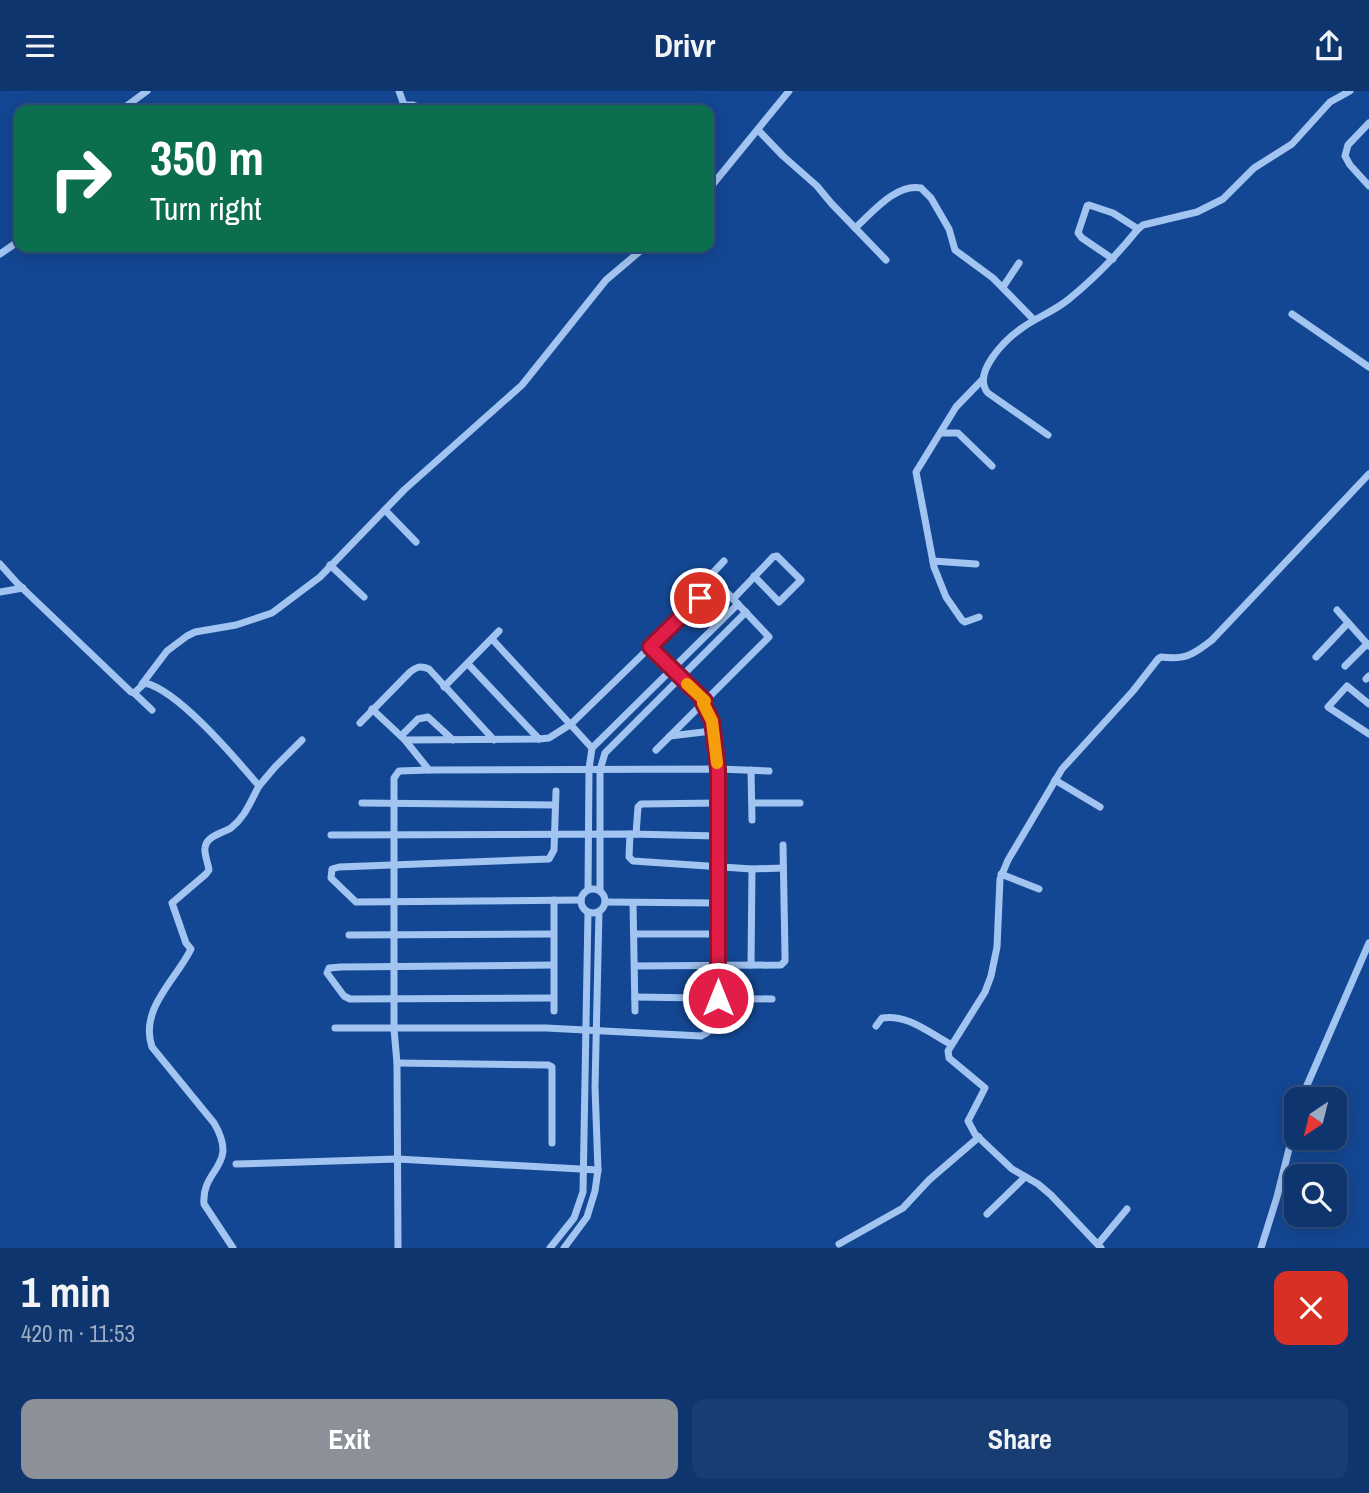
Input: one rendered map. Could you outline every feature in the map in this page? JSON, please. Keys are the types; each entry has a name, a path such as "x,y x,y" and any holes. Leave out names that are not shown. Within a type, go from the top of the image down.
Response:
{"street":[{"path":"128,105 147,91"},
{"path":"714,183 789,91"},
{"path":"979,617 965,622 960,619 946,597 933,561 916,472 956,407 982,380 986,365 1019,329 1060,306 1113,259 1138,229 1143,225 1174,220 1197,212 1223,198 1254,169 1292,144 1330,102 1350,91"},
{"path":"1369,123 1348,145 1345,156 1369,185"},
{"path":"758,130 817,185 886,260"},
{"path":"855,228 898,193 910,187 921,188 931,198 949,229 955,250 1003,287 1034,320"},
{"path":"1113,259 1078,233 1087,205 1113,213 1138,229"},
{"path":"134,693 167,651 187,636 195,632 236,625 272,613 320,577 429,467 509,398 539,365 606,280 639,252"},
{"path":"1003,287 1019,263"},
{"path":"1292,314 1369,367"},
{"path":"982,380 988,393 1048,435"},
{"path":"941,433 958,433 992,466"},
{"path":"1128,1209 1099,1246 1051,1195 1012,1169 978,1137 968,1121 985,1088 949,1058 947,1051 985,992 991,976 997,947 1002,874 1066,763 1133,691 1158,659 1181,658 1199,651 1212,641 1369,474"},
{"path":"385,510 416,543"},
{"path":"581,900 588,890 589,769 592,748 672,669 735,601 754,576 773,557 777,556 801,580 779,602 754,576"},
{"path":"933,561 975,564"},
{"path":"656,750 769,637 710,576 724,562"},
{"path":"0,563 23,589 152,710"},
{"path":"330,565 364,597"},
{"path":"403,738 549,738 571,725 716,582"},
{"path":"0,592 23,589"},
{"path":"1337,610 1368,645 1345,666"},
{"path":"606,902 600,890 600,770 605,753 746,613"},
{"path":"1316,657 1348,623"},
{"path":"444,687 499,631"},
{"path":"492,639 592,748"},
{"path":"650,647 705,701"},
{"path":"468,664 539,739"},
{"path":"360,723 417,667 429,669 494,740"},
{"path":"142,684 149,683 181,704 259,786"},
{"path":"1369,704 1347,686 1328,707 1369,734"},
{"path":"335,1028 598,1029 701,1036 711,1030 718,998 718,769 712,721 703,703 705,701"},
{"path":"372,709 403,738 429,770"},
{"path":"403,738 418,719 428,717 453,740"},
{"path":"670,736 712,731"},
{"path":"233,1248 204,1204 207,1183 219,1167 223,1153 222,1136 152,1047 149,1026 163,992 191,949 186,943 172,903 209,870 204,849 209,839 230,828 247,813 259,786 302,740"},
{"path":"751,770 752,820"},
{"path":"398,1248 394,803 396,775 399,771 769,771"},
{"path":"1055,780 1100,807"},
{"path":"556,791 552,855 549,859 339,867 332,869 331,878 356,901 581,900"},
{"path":"362,803 555,805"},
{"path":"718,803 639,805 629,857 633,861 752,869 783,868"},
{"path":"752,803 800,803"},
{"path":"331,835 718,836"},
{"path":"635,966 782,965 785,961 783,845"},
{"path":"751,965 752,869"},
{"path":"1002,874 1039,888"},
{"path":"588,890 600,890"},
{"path":"554,900 554,1011"},
{"path":"581,900 588,912 599,912"},
{"path":"606,902 716,903"},
{"path":"564,1248 587,1217 595,1191 597,1170 594,1087 598,1029 599,912 606,902"},
{"path":"634,903 635,1011"},
{"path":"550,1248 574,1218 580,1205 584,1171 588,912"},
{"path":"349,935 552,934"},
{"path":"635,934 717,934"},
{"path":"1306,1087 1369,943"},
{"path":"553,965 341,967 329,968 327,973 339,990 350,999 553,998"},
{"path":"635,997 772,999"},
{"path":"876,1026 882,1018 901,1019 914,1023 950,1044"},
{"path":"397,1063 552,1067 552,1143"},
{"path":"839,1244 903,1208 929,1180 978,1137"},
{"path":"1261,1248 1289,1150"},
{"path":"236,1164 397,1159 597,1170"},
{"path":"987,1215 1026,1177"}],"slow traffic":[{"path":"687,684 705,701 703,703 709,711 717,763"}],"route":[{"path":"700,598 650,647 705,701 703,703 712,721 718,769 718,998"}]}
